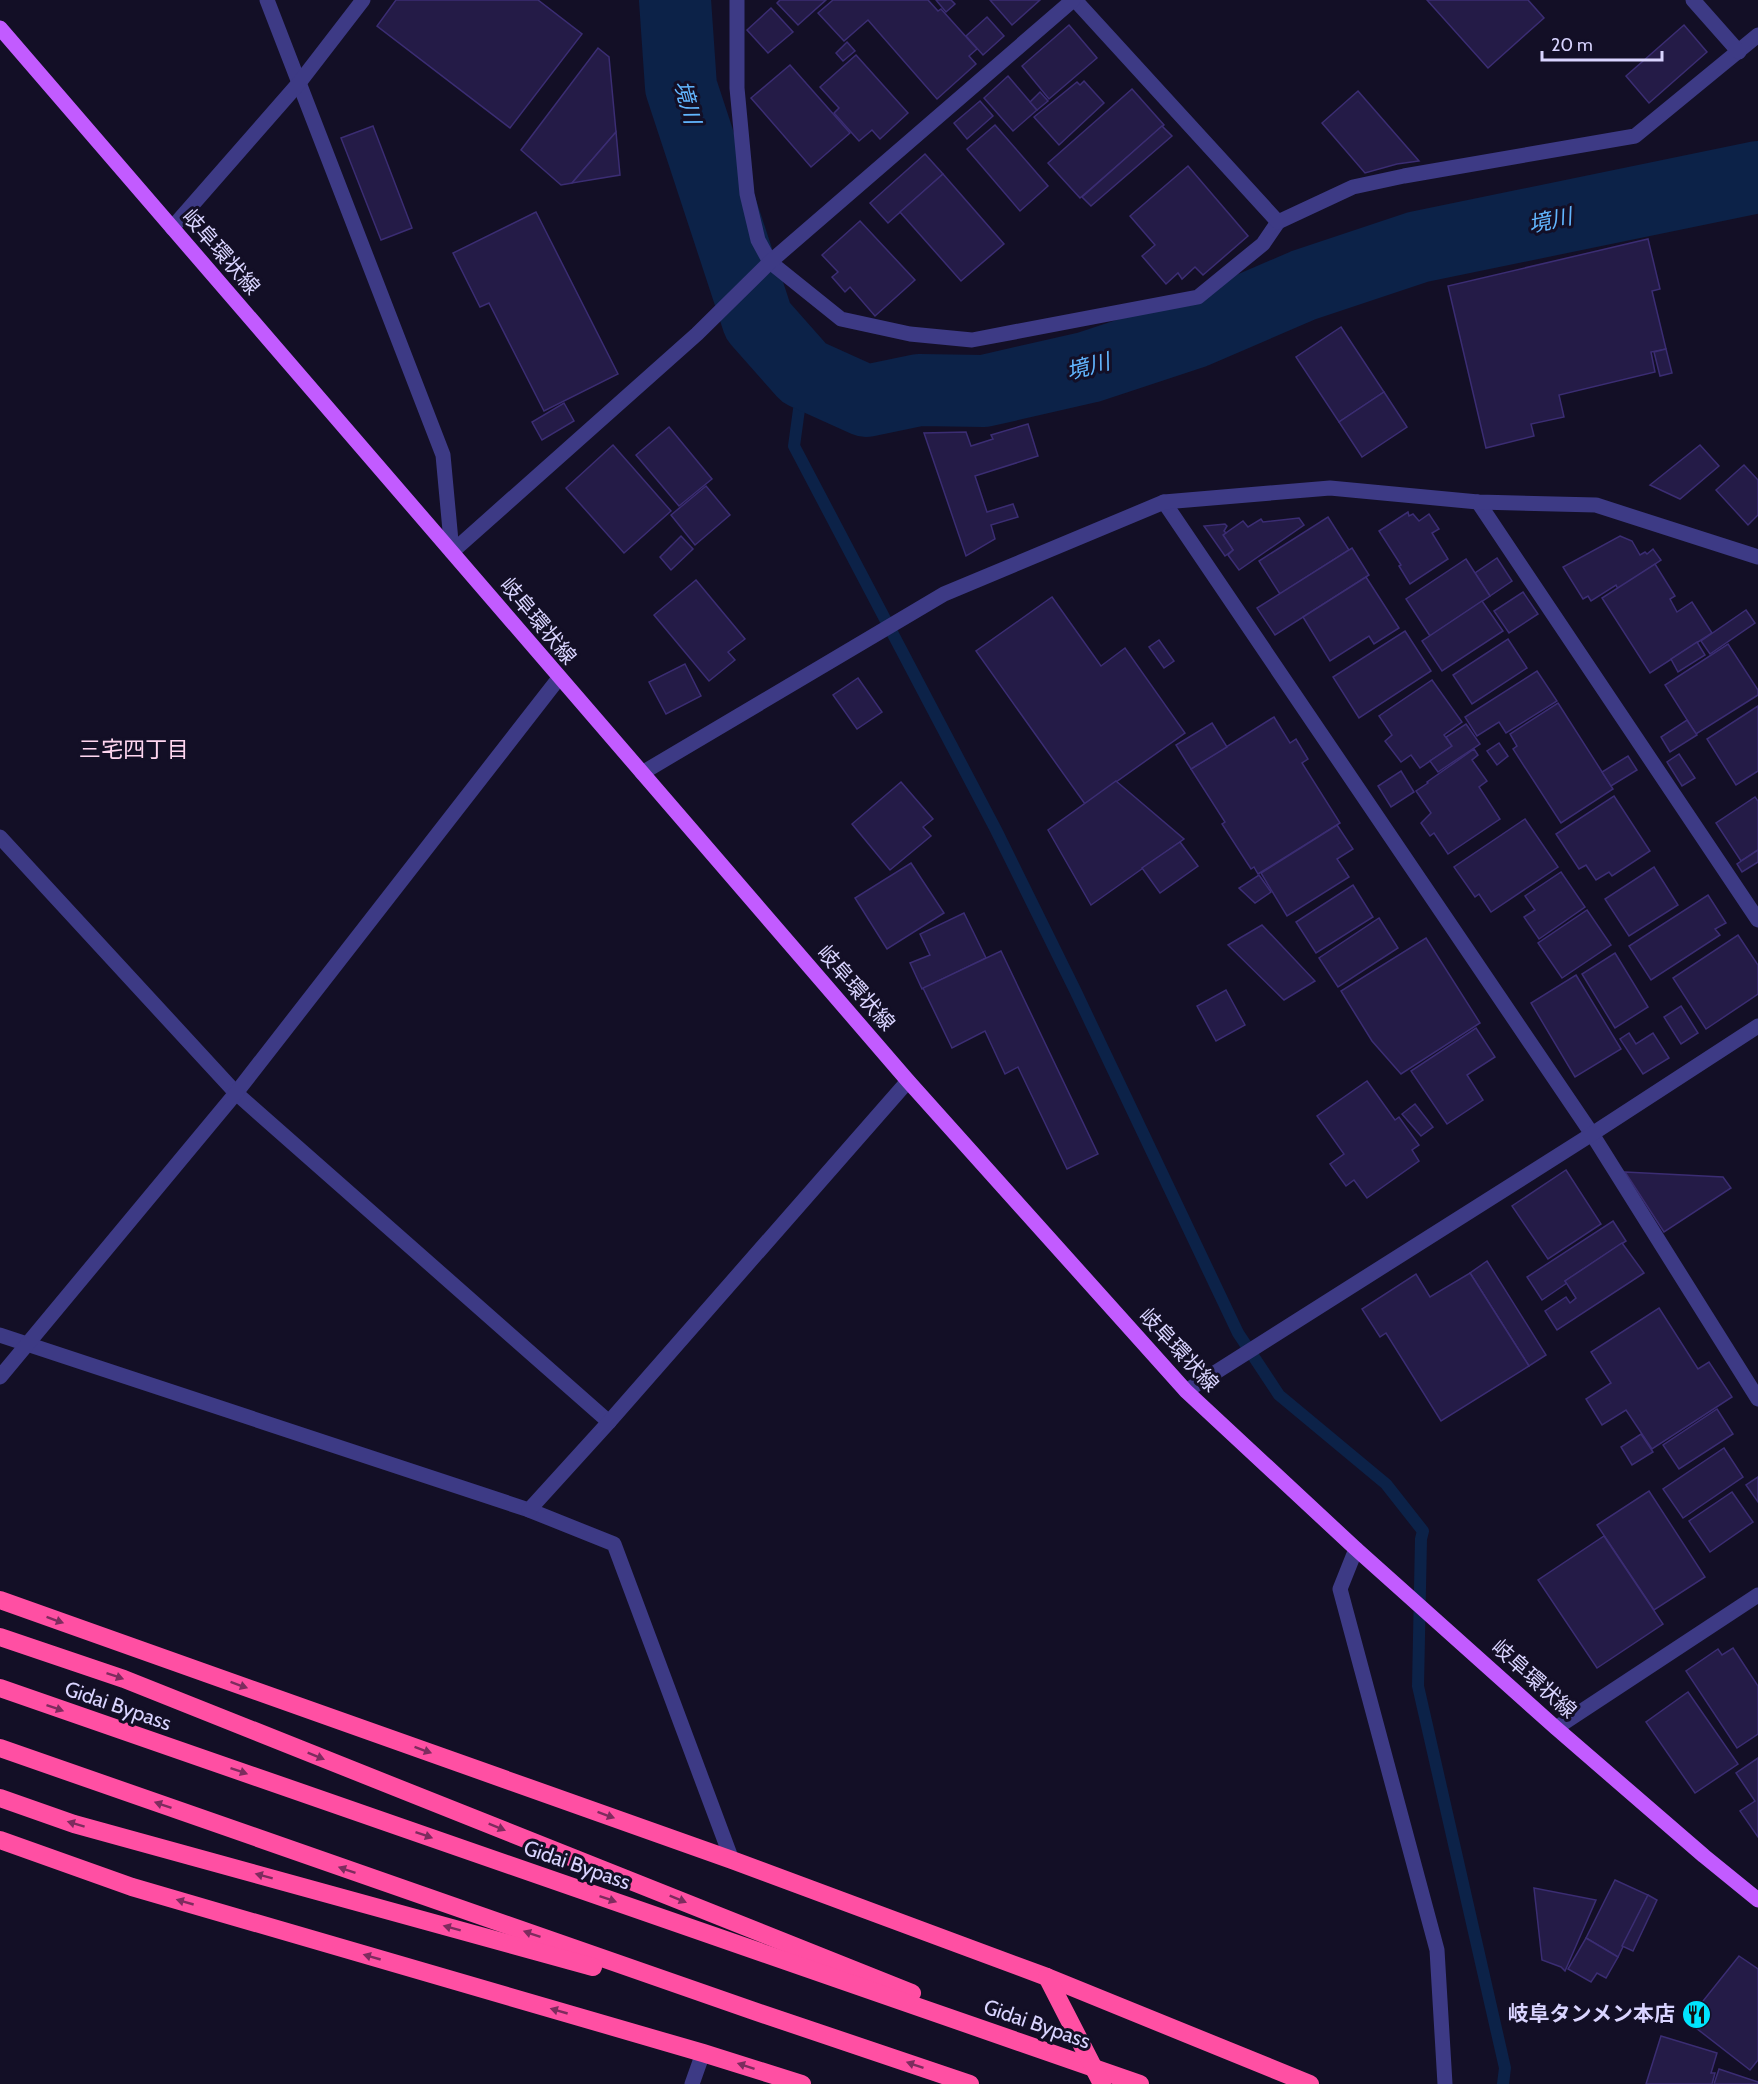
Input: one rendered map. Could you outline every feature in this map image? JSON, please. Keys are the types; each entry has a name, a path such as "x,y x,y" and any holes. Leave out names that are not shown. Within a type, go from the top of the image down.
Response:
{"highway":[{"path":"0,1600 732,1860 1047,1977 1310,2084"},
{"path":"0,1637 168,1697 875,1977 1076,2061"},
{"name":"Gidai Bypass","path":"0,1688 1140,2084"},
{"path":"0,1748 970,2084"},
{"path":"0,1798 74,1824 751,2010"},
{"path":"0,1840 132,1887 703,2053 802,2084"},
{"path":"1047,1977 1102,2084"}],"main road":[{"name":"岐阜環状線","path":"0,28 908,1081 1186,1391 1356,1549 1556,1728 1758,1900"}],"street":[{"path":"267,0 443,455 452,552"},
{"path":"172,228 298,83 363,0"},
{"path":"737,0 737,88 747,194 758,240 767,265 841,319 910,334 972,340 1198,297 1263,243 1278,222 1353,187 1635,136 1758,35"},
{"path":"452,552 697,334 767,265 1074,0 1278,222"},
{"path":"1693,0 1739,52"},
{"path":"642,773 944,594 1164,502 1330,488 1478,502 1596,505 1758,557"},
{"path":"1164,502 1592,1134 1758,1400"},
{"path":"1478,502 1758,920"},
{"path":"0,1377 236,1093 559,678"},
{"path":"0,837 236,1093 609,1422"},
{"path":"1186,1391 1758,1026"},
{"path":"529,1510 908,1081"},
{"path":"0,1335 529,1510 614,1544 732,1860"},
{"path":"1356,1549 1340,1589 1437,1950 1445,2084"},
{"path":"1556,1728 1758,1595"},
{"path":"692,2084 703,2053"}],"building":[{"path":"396,0 538,0 582,34 510,128 377,26"},
{"path":"780,0 826,0 798,25 777,3"},
{"path":"833,0 928,0 938,11 941,9 977,49 969,56 976,64 937,99 868,20 844,41 818,13"},
{"path":"936,0 951,0 955,4 946,12"},
{"path":"990,0 1040,0 1012,25"},
{"path":"1427,0 1528,0 1544,18 1488,68"},
{"path":"771,8 793,32 768,53 747,30"},
{"path":"987,17 1004,36 983,55 966,36"},
{"path":"1069,25 1097,58 1049,99 1022,66"},
{"path":"1684,25 1707,52 1649,103 1626,76"},
{"path":"847,42 855,51 843,61 836,53"},
{"path":"598,48 609,57 616,132 572,183 561,185 521,150"},
{"path":"856,55 908,113 880,139 872,130 859,141 834,113 839,108 820,87"},
{"path":"790,65 850,133 811,167 751,98"},
{"path":"1008,76 1037,110 1013,131 984,98"},
{"path":"1084,81 1104,103 1059,145 1034,117 1077,82 1080,85"},
{"path":"1132,89 1164,125 1080,198 1048,163"},
{"path":"1358,91 1419,161 1397,164 1365,173 1322,123"},
{"path":"1040,92 1048,101 1037,110 1030,102"},
{"path":"980,101 993,116 967,139 954,123"},
{"path":"995,125 1048,186 1020,211 967,149"},
{"path":"373,126 412,228 381,240 341,138"},
{"path":"1162,126 1172,136 1091,206 1082,197"},
{"path":"616,132 620,175 572,183"},
{"path":"925,154 943,174 888,223 870,203"},
{"path":"1188,166 1248,236 1203,275 1195,267 1182,279 1178,273 1166,284 1142,256 1155,245 1130,216"},
{"path":"943,174 1004,244 961,281 900,212"},
{"path":"536,212 618,374 544,411 489,303 480,307 453,253"},
{"path":"860,221 915,280 875,316 850,287 845,292 832,277 838,272 822,255"},
{"path":"1648,239 1660,289 1652,291 1666,349 1651,352 1655,372 1559,395 1564,417 1531,424 1534,436 1486,448 1448,286"},
{"path":"1341,327 1384,392 1339,422 1296,357"},
{"path":"1666,349 1672,373 1660,376 1654,352"},
{"path":"1384,392 1407,427 1362,457 1339,422"},
{"path":"564,403 574,421 542,440 532,422"},
{"path":"1028,424 1038,456 975,476 987,512 1013,504 1018,517 991,525 995,539 966,556 924,433 966,432 971,446 993,439 991,435"},
{"path":"669,427 712,479 679,506 636,455"},
{"path":"613,445 671,511 624,553 566,488"},
{"path":"1700,445 1719,466 1680,499 1650,485"},
{"path":"1744,465 1758,480 1758,515 1748,525 1716,490"},
{"path":"706,486 730,515 695,545 671,515"},
{"path":"1408,512 1409,516 1413,514 1419,521 1429,514 1439,529 1432,533 1448,559 1410,584 1399,566 1401,565 1379,531"},
{"path":"1328,517 1349,550 1280,594 1259,561"},
{"path":"1299,518 1304,525 1239,570 1228,555 1233,550 1223,535 1243,521 1248,527 1261,519 1263,522"},
{"path":"1225,524 1226,533 1223,535 1233,550 1225,556 1204,526"},
{"path":"681,536 693,549 671,570 660,557"},
{"path":"1620,536 1632,541 1640,555 1645,552 1647,554 1653,549 1661,560 1618,589 1616,585 1591,601 1588,596 1583,599 1563,567"},
{"path":"1352,548 1369,575 1275,635 1257,608"},
{"path":"1497,558 1512,581 1490,596 1475,573"},
{"path":"1466,559 1490,596 1430,636 1406,599"},
{"path":"1655,564 1675,596 1670,599 1677,612 1692,602 1712,633 1650,673 1602,598"},
{"path":"1366,577 1399,628 1374,644 1369,636 1330,661 1303,617"},
{"path":"696,580 745,639 728,652 735,660 709,681 654,615"},
{"path":"1523,592 1538,614 1509,633 1494,611"},
{"path":"1052,597 1101,666 1125,648 1185,733 1085,804 976,651"},
{"path":"1482,601 1503,631 1442,671 1422,641"},
{"path":"1746,610 1755,623 1710,654 1701,641"},
{"path":"1405,631 1431,671 1359,718 1333,677"},
{"path":"1508,639 1527,668 1472,704 1453,675"},
{"path":"1159,640 1174,661 1164,668 1149,647"},
{"path":"1697,642 1705,655 1678,672 1671,659"},
{"path":"1728,644 1758,690 1758,695 1696,734 1665,685"},
{"path":"685,664 701,696 666,714 649,682"},
{"path":"1537,671 1557,701 1506,733 1499,722 1477,736 1465,717"},
{"path":"858,678 882,712 857,729 833,695"},
{"path":"1432,680 1462,722 1444,735 1452,746 1420,768 1411,755 1401,762 1385,741 1392,735 1379,716"},
{"path":"1558,703 1613,789 1561,823 1513,749 1517,746 1510,734"},
{"path":"1758,706 1758,771 1736,785 1707,739"},
{"path":"1274,717 1290,743 1296,739 1308,759 1302,763 1340,823 1258,874 1254,867 1251,869 1222,824 1225,822 1191,769"},
{"path":"1687,720 1697,735 1670,752 1661,737"},
{"path":"1212,723 1227,747 1191,769 1176,745"},
{"path":"1466,724 1480,744 1438,772 1430,761 1452,746 1446,737"},
{"path":"1499,743 1508,756 1497,765 1487,751"},
{"path":"1474,749 1478,755 1472,760 1487,781 1479,787 1500,819 1448,854 1434,833 1430,836 1421,823 1431,813 1416,791"},
{"path":"1679,754 1695,778 1682,786 1667,762"},
{"path":"1628,756 1637,770 1611,786 1602,772"},
{"path":"1401,771 1414,792 1391,807 1378,786"},
{"path":"1116,781 1184,839 1091,905 1048,830"},
{"path":"901,782 933,819 923,827 931,836 890,870 852,824"},
{"path":"1614,796 1650,851 1612,876 1609,872 1596,880 1586,865 1579,869 1556,834"},
{"path":"1755,797 1758,801 1758,850 1741,861 1716,823"},
{"path":"1525,819 1558,867 1491,912 1479,894 1475,897 1454,867"},
{"path":"1337,825 1353,849 1337,859 1349,877 1287,916 1261,873"},
{"path":"1180,842 1198,866 1160,893 1142,868"},
{"path":"1758,850 1758,862 1742,872 1737,864"},
{"path":"911,863 944,913 887,949 855,898"},
{"path":"1654,867 1678,905 1629,936 1605,899"},
{"path":"1561,872 1585,907 1539,939 1524,917 1535,910 1525,896"},
{"path":"1259,875 1271,892 1255,903 1239,888"},
{"path":"1353,885 1373,917 1316,953 1296,922"},
{"path":"1708,895 1726,923 1715,929 1720,935 1651,980 1629,946"},
{"path":"1587,910 1611,945 1562,978 1538,943"},
{"path":"964,913 986,958 922,989 910,963 930,955 920,934"},
{"path":"1379,918 1398,948 1338,987 1319,958"},
{"path":"1262,925 1315,981 1284,1000 1228,945"},
{"path":"1738,935 1758,965 1758,994 1706,1029 1673,978"},
{"path":"1426,938 1480,1023 1401,1074 1372,1041 1341,991"},
{"path":"1001,951 1098,1154 1067,1169 1018,1067 1005,1074 985,1031 952,1048 923,988"},
{"path":"1615,953 1648,1007 1615,1028 1582,974"},
{"path":"1576,975 1621,1049 1575,1077 1531,1003"},
{"path":"1226,990 1245,1025 1216,1041 1197,1006"},
{"path":"1681,1006 1698,1033 1681,1044 1664,1017"},
{"path":"1476,1028 1495,1057 1467,1075 1483,1100 1447,1124 1411,1071"},
{"path":"1629,1033 1636,1044 1653,1033 1669,1058 1643,1074 1620,1039"},
{"path":"1367,1081 1395,1120 1399,1117 1419,1145 1412,1150 1419,1161 1367,1198 1354,1180 1346,1186 1330,1164 1344,1154 1317,1116"},
{"path":"1415,1104 1433,1127 1421,1136 1402,1114"},
{"path":"1566,1170 1601,1224 1548,1259 1512,1206"},
{"path":"1625,1172 1723,1177 1731,1188 1664,1232"},
{"path":"1613,1221 1626,1241 1565,1281 1567,1283 1542,1300 1527,1277"},
{"path":"1622,1243 1644,1273 1557,1330 1545,1311 1566,1297 1570,1303 1576,1298 1565,1281"},
{"path":"1487,1261 1546,1355 1529,1366 1470,1273"},
{"path":"1470,1273 1529,1366 1441,1421 1386,1333 1380,1337 1362,1309 1416,1274 1430,1297"},
{"path":"1659,1308 1698,1369 1709,1362 1732,1397 1652,1449 1626,1410 1602,1425 1586,1399 1611,1383 1591,1352"},
{"path":"1717,1409 1733,1434 1679,1469 1663,1445"},
{"path":"1641,1434 1653,1452 1632,1465 1621,1447"},
{"path":"1724,1448 1743,1477 1683,1518 1663,1489"},
{"path":"1758,1477 1758,1502 1746,1485"},
{"path":"1649,1491 1705,1577 1654,1610 1597,1525"},
{"path":"1732,1492 1753,1522 1710,1552 1689,1521"},
{"path":"1604,1536 1663,1624 1597,1668 1538,1580"},
{"path":"1733,1648 1758,1686 1758,1734 1737,1748 1686,1671 1718,1649 1722,1655"},
{"path":"1688,1692 1738,1764 1695,1793 1646,1722"},
{"path":"1758,1758 1758,1837 1740,1811 1755,1801 1736,1773"},
{"path":"1615,1880 1648,1895 1618,1957 1586,1938"},
{"path":"1534,1888 1596,1900 1565,1971 1561,1967 1542,1960"},
{"path":"1648,1895 1657,1900 1633,1951 1622,1946"},
{"path":"1586,1938 1618,1957 1606,1978 1597,1973 1591,1982 1568,1969"},
{"path":"1739,1956 1758,1969 1758,2060 1750,2070 1687,2021"},
{"path":"1661,2036 1717,2053 1711,2073 1715,2073 1712,2084 1646,2084"},
{"path":"1719,2069 1758,2082 1758,2084 1714,2084"}],"waterway":[{"name":"境川","path":"675,0 681,87 758,321 804,373 866,401 919,390 984,391 1089,367 1195,332 1304,285 1418,247 1758,177"},
{"path":"804,373 794,446 996,830 1075,990 1238,1333 1279,1395 1386,1484 1423,1531 1418,1686 1505,2068 1503,2084"}],"place":[{"name":"岐阜タンメン本店","path":"1696,2014"}],"district":[{"name":"三宅四丁目","path":"134,749"}]}
